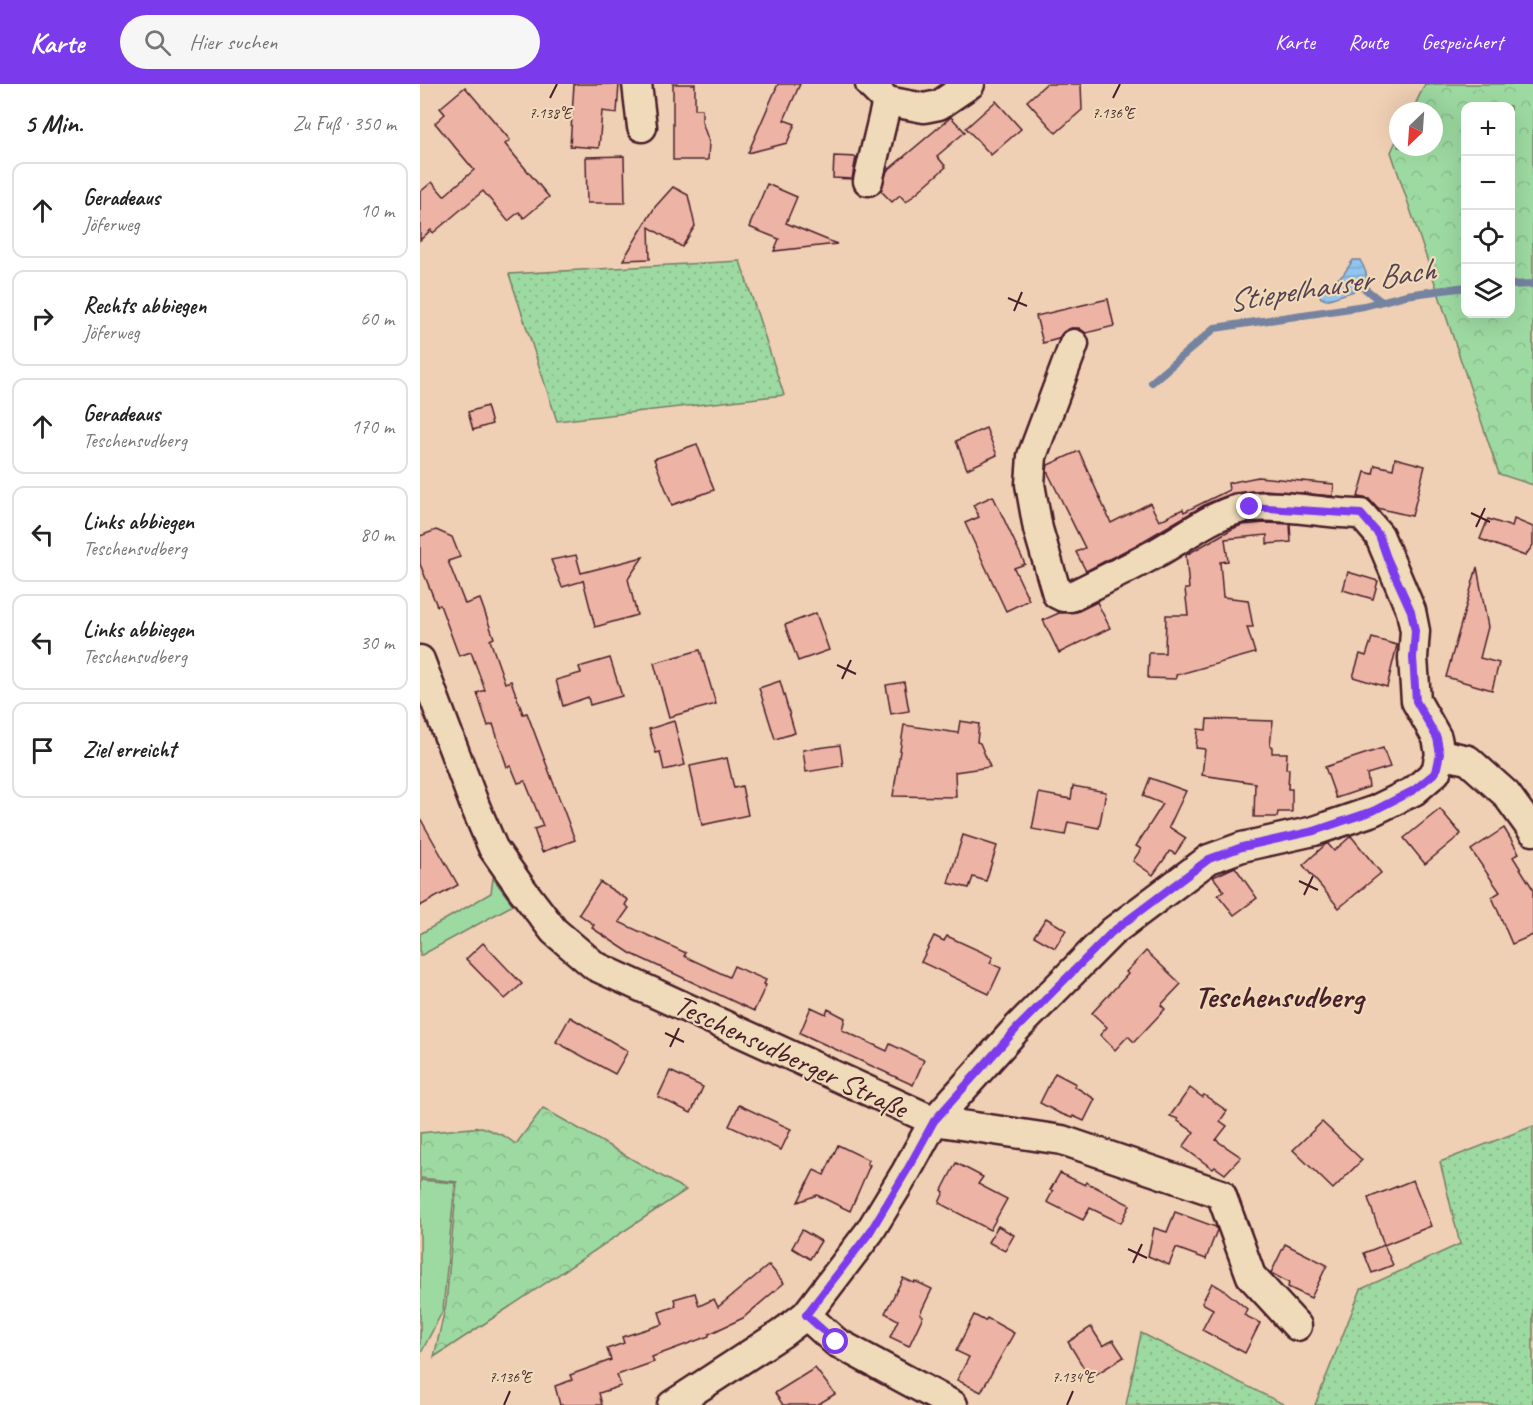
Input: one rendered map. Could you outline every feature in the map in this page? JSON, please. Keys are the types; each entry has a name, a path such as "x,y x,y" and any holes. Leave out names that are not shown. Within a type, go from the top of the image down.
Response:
{"street":[{"path":"637,84 642,127"},
{"path":"868,181 878,93 924,108 939,105 970,84"},
{"path":"672,1405 772,1341 806,1315 870,1232 934,1121 1018,1027 1112,932 1209,859 1242,847 1314,831 1373,811 1414,790 1436,772 1440,754 1437,738 1416,701 1413,658 1415,631 1411,611 1379,535 1361,514 1250,507 1225,513 1157,553 1070,597 1057,594 1038,529 1030,484 1032,456 1074,344"},
{"name":"Teschensudberger Straße","path":"420,660 493,848 554,931 595,966 934,1121 1062,1140 1221,1194 1251,1276 1297,1326"},
{"path":"1440,754 1468,760 1506,794 1533,831"},
{"path":"806,1315 836,1342 953,1405"}],"green space":[{"path":"1425,84 1533,84 1533,485 1499,474 1392,156 1443,156 1443,102 1416,102"},
{"path":"740,261 784,395 557,421 509,274"},
{"path":"493,878 513,905 420,956 420,934 491,893"},
{"path":"543,1108 686,1190 434,1357 446,1304 457,1182 420,1178 420,1133 482,1127 516,1144"},
{"path":"1533,1126 1533,1405 1315,1405 1361,1289 1460,1244 1440,1162"},
{"path":"420,1180 455,1183 443,1310 420,1355"},
{"path":"1141,1333 1285,1405 1126,1405"}],"water":[{"path":"1353,260 1360,260 1365,271 1367,277 1364,288 1326,300 1321,298 1319,293 1321,290 1343,275"}],"building":[{"path":"574,84 619,84 617,113 602,111 599,148 570,146"},
{"path":"673,84 695,84 695,109 702,109 702,122 709,142 708,160 673,160"},
{"path":"778,84 800,84 784,120 795,124 787,143 748,153"},
{"path":"1046,84 1081,84 1082,110 1056,133 1027,101"},
{"path":"465,87 510,140 505,144 549,197 524,218 519,212 508,221 483,191 433,233 431,230 420,240 420,192 432,182 444,196 474,170 435,123 445,114 440,108"},
{"path":"996,101 1021,129 991,155 966,128"},
{"path":"951,117 965,132 937,156 946,167 906,202 900,195 892,202 881,191 887,171"},
{"path":"624,156 625,203 587,203 586,157"},
{"path":"834,156 856,157 852,179 833,178"},
{"path":"767,184 797,197 786,223 837,244 774,251 779,239 749,227"},
{"path":"673,187 688,195 695,226 682,247 649,227 650,259 623,260 655,207"},
{"path":"1108,299 1114,326 1086,333 1079,328 1071,328 1063,332 1058,339 1043,343 1036,316"},
{"path":"487,406 492,424 473,430 468,412"},
{"path":"986,428 997,455 967,469 956,441"},
{"path":"697,444 714,490 672,505 654,459"},
{"path":"1079,451 1111,523 1150,503 1159,521 1183,509 1184,512 1229,490 1228,483 1258,477 1334,484 1333,496 1265,490 1233,493 1206,504 1086,571 1076,552 1085,548 1047,471 1048,465"},
{"path":"1395,458 1425,466 1412,516 1377,508 1369,499 1358,497 1365,472 1373,474 1375,465 1393,469"},
{"path":"993,496 1025,564 1014,568 1029,600 1006,611 965,523 979,517 973,505"},
{"path":"1488,519 1512,527 1514,519 1533,527 1533,545 1525,556 1480,539"},
{"path":"1290,524 1291,542 1267,544 1267,535 1225,539 1228,561 1220,562 1223,597 1248,600 1253,627 1247,627 1255,653 1176,675 1176,679 1148,678 1149,653 1165,653 1166,615 1188,615 1185,589 1189,589 1186,555 1232,529 1242,525"},
{"path":"436,530 452,537 460,557 448,561 465,604 480,599 494,638 490,640 505,683 511,681 523,714 527,713 575,840 542,852 534,829 543,826 525,781 518,783 511,766 507,767 493,724 488,726 477,693 485,690 471,652 459,656 440,605 437,606 420,564 420,536"},
{"path":"576,555 581,573 643,557 628,579 637,615 595,627 583,580 562,587 551,560"},
{"path":"1477,567 1488,627 1480,658 1499,663 1492,690 1446,677"},
{"path":"1348,572 1378,581 1373,599 1343,590"},
{"path":"1097,602 1110,628 1059,653 1043,620 1059,613 1077,612"},
{"path":"816,613 829,650 798,661 785,625"},
{"path":"1372,638 1397,645 1387,687 1353,677 1360,654 1366,656"},
{"path":"700,650 716,704 669,717 654,663"},
{"path":"610,658 622,696 590,705 588,697 563,706 556,680 581,673 579,667"},
{"path":"780,681 795,733 775,739 759,688"},
{"path":"904,682 909,711 891,714 886,685"},
{"path":"1207,719 1273,721 1270,746 1272,753 1287,753 1286,769 1289,769 1288,789 1292,789 1292,812 1278,812 1277,817 1254,817 1255,783 1202,775 1205,749 1196,748 1198,729 1206,730"},
{"path":"674,721 685,765 664,770 660,752 656,753 649,729"},
{"path":"960,721 979,724 977,742 980,743 990,767 955,772 956,797 893,796 904,725 958,733"},
{"path":"840,745 843,766 806,772 803,750"},
{"path":"1383,748 1390,767 1367,774 1369,787 1336,798 1325,767"},
{"path":"727,758 734,788 742,786 748,815 702,825 690,766"},
{"path":"1150,778 1186,791 1169,827 1186,838 1175,854 1170,851 1153,875 1133,861 1141,849 1136,846 1163,804 1143,796"},
{"path":"1073,786 1106,792 1099,828 1068,822 1065,835 1032,829 1039,793 1071,799"},
{"path":"1440,809 1461,834 1425,864 1404,838"},
{"path":"420,818 458,885 420,906"},
{"path":"1504,828 1519,853 1513,857 1533,889 1533,935 1512,944 1492,897 1500,892 1471,850"},
{"path":"963,835 997,846 986,881 973,877 969,888 948,883"},
{"path":"1351,836 1381,873 1339,908 1303,865 1326,844 1334,851"},
{"path":"1235,867 1257,898 1234,915 1218,895 1224,891 1213,877"},
{"path":"600,882 628,900 625,905 629,908 619,922 686,953 684,956 729,977 734,966 766,980 764,984 766,985 754,1011 630,953 592,928 594,925 579,914"},
{"path":"1046,918 1066,930 1055,948 1034,936"},
{"path":"934,936 944,941 947,936 993,957 990,963 1001,968 989,994 921,962"},
{"path":"483,943 522,984 505,999 466,959"},
{"path":"1146,951 1181,984 1161,1005 1165,1009 1134,1042 1128,1036 1115,1050 1100,1035 1107,1027 1092,1013"},
{"path":"811,1007 826,1014 828,1009 845,1018 842,1030 887,1051 890,1044 924,1060 913,1085 800,1033"},
{"path":"570,1017 628,1051 615,1074 556,1042"},
{"path":"670,1071 703,1087 691,1113 658,1097"},
{"path":"1055,1073 1076,1084 1074,1086 1095,1099 1084,1121 1059,1113 1040,1103"},
{"path":"1190,1088 1227,1111 1220,1121 1227,1126 1216,1140 1241,1157 1225,1174 1215,1167 1213,1169 1183,1147 1194,1132 1178,1119 1170,1116"},
{"path":"739,1105 791,1129 781,1150 729,1126"},
{"path":"1322,1122 1362,1160 1333,1189 1293,1150"},
{"path":"838,1145 869,1160 867,1164 870,1165 850,1211 817,1195 798,1202 814,1170 824,1175"},
{"path":"956,1163 983,1177 978,1184 1007,1199 990,1230 939,1203 944,1192 942,1190"},
{"path":"1060,1173 1085,1185 1086,1182 1130,1205 1121,1223 1090,1208 1083,1220 1047,1202 1053,1191 1050,1190"},
{"path":"1413,1180 1431,1226 1384,1245 1368,1198"},
{"path":"1175,1212 1216,1227 1217,1230 1206,1259 1176,1248 1169,1265 1148,1256 1154,1228 1167,1232"},
{"path":"998,1226 1014,1235 1005,1251 988,1242"},
{"path":"802,1230 821,1241 810,1259 792,1248"},
{"path":"1285,1244 1327,1265 1311,1298 1288,1287 1289,1283 1271,1273"},
{"path":"1384,1245 1393,1265 1372,1273 1364,1253"},
{"path":"769,1265 784,1283 743,1318 709,1336 652,1357 654,1362 617,1375 621,1386 599,1393 602,1405 560,1405 555,1386 572,1380 570,1375 611,1360 607,1349 624,1343 622,1337 663,1324 659,1312 676,1306 674,1299 695,1293 699,1306 714,1299 718,1307"},
{"path":"903,1278 932,1289 909,1346 890,1337 898,1320 885,1313"},
{"path":"1212,1283 1247,1309 1244,1315 1260,1323 1245,1353 1202,1330 1213,1309 1202,1303"},
{"path":"974,1315 985,1321 987,1318 1014,1333 981,1392 957,1380 969,1357 956,1351"},
{"path":"1091,1327 1103,1346 1113,1340 1124,1357 1090,1378 1068,1342"},
{"path":"815,1368 835,1394 817,1405 783,1405 775,1393"}],"waterway":[{"name":"Stiepelhauser Bach","path":"1515,285 1533,284"},
{"path":"1364,288 1379,300"},
{"name":"Stiepelhauser Bach","path":"1152,382 1215,328 1364,306 1406,295 1461,288"}],"district":[{"name":"Teschensudberg","path":"1279,996"}],"route":[{"path":"836,1342 806,1315 870,1232 934,1121 1018,1027 1112,932 1209,859 1242,847 1314,831 1373,811 1414,790 1436,772 1440,754 1437,738 1416,701 1413,658 1415,631 1411,611 1379,535 1361,514 1250,507"}]}
